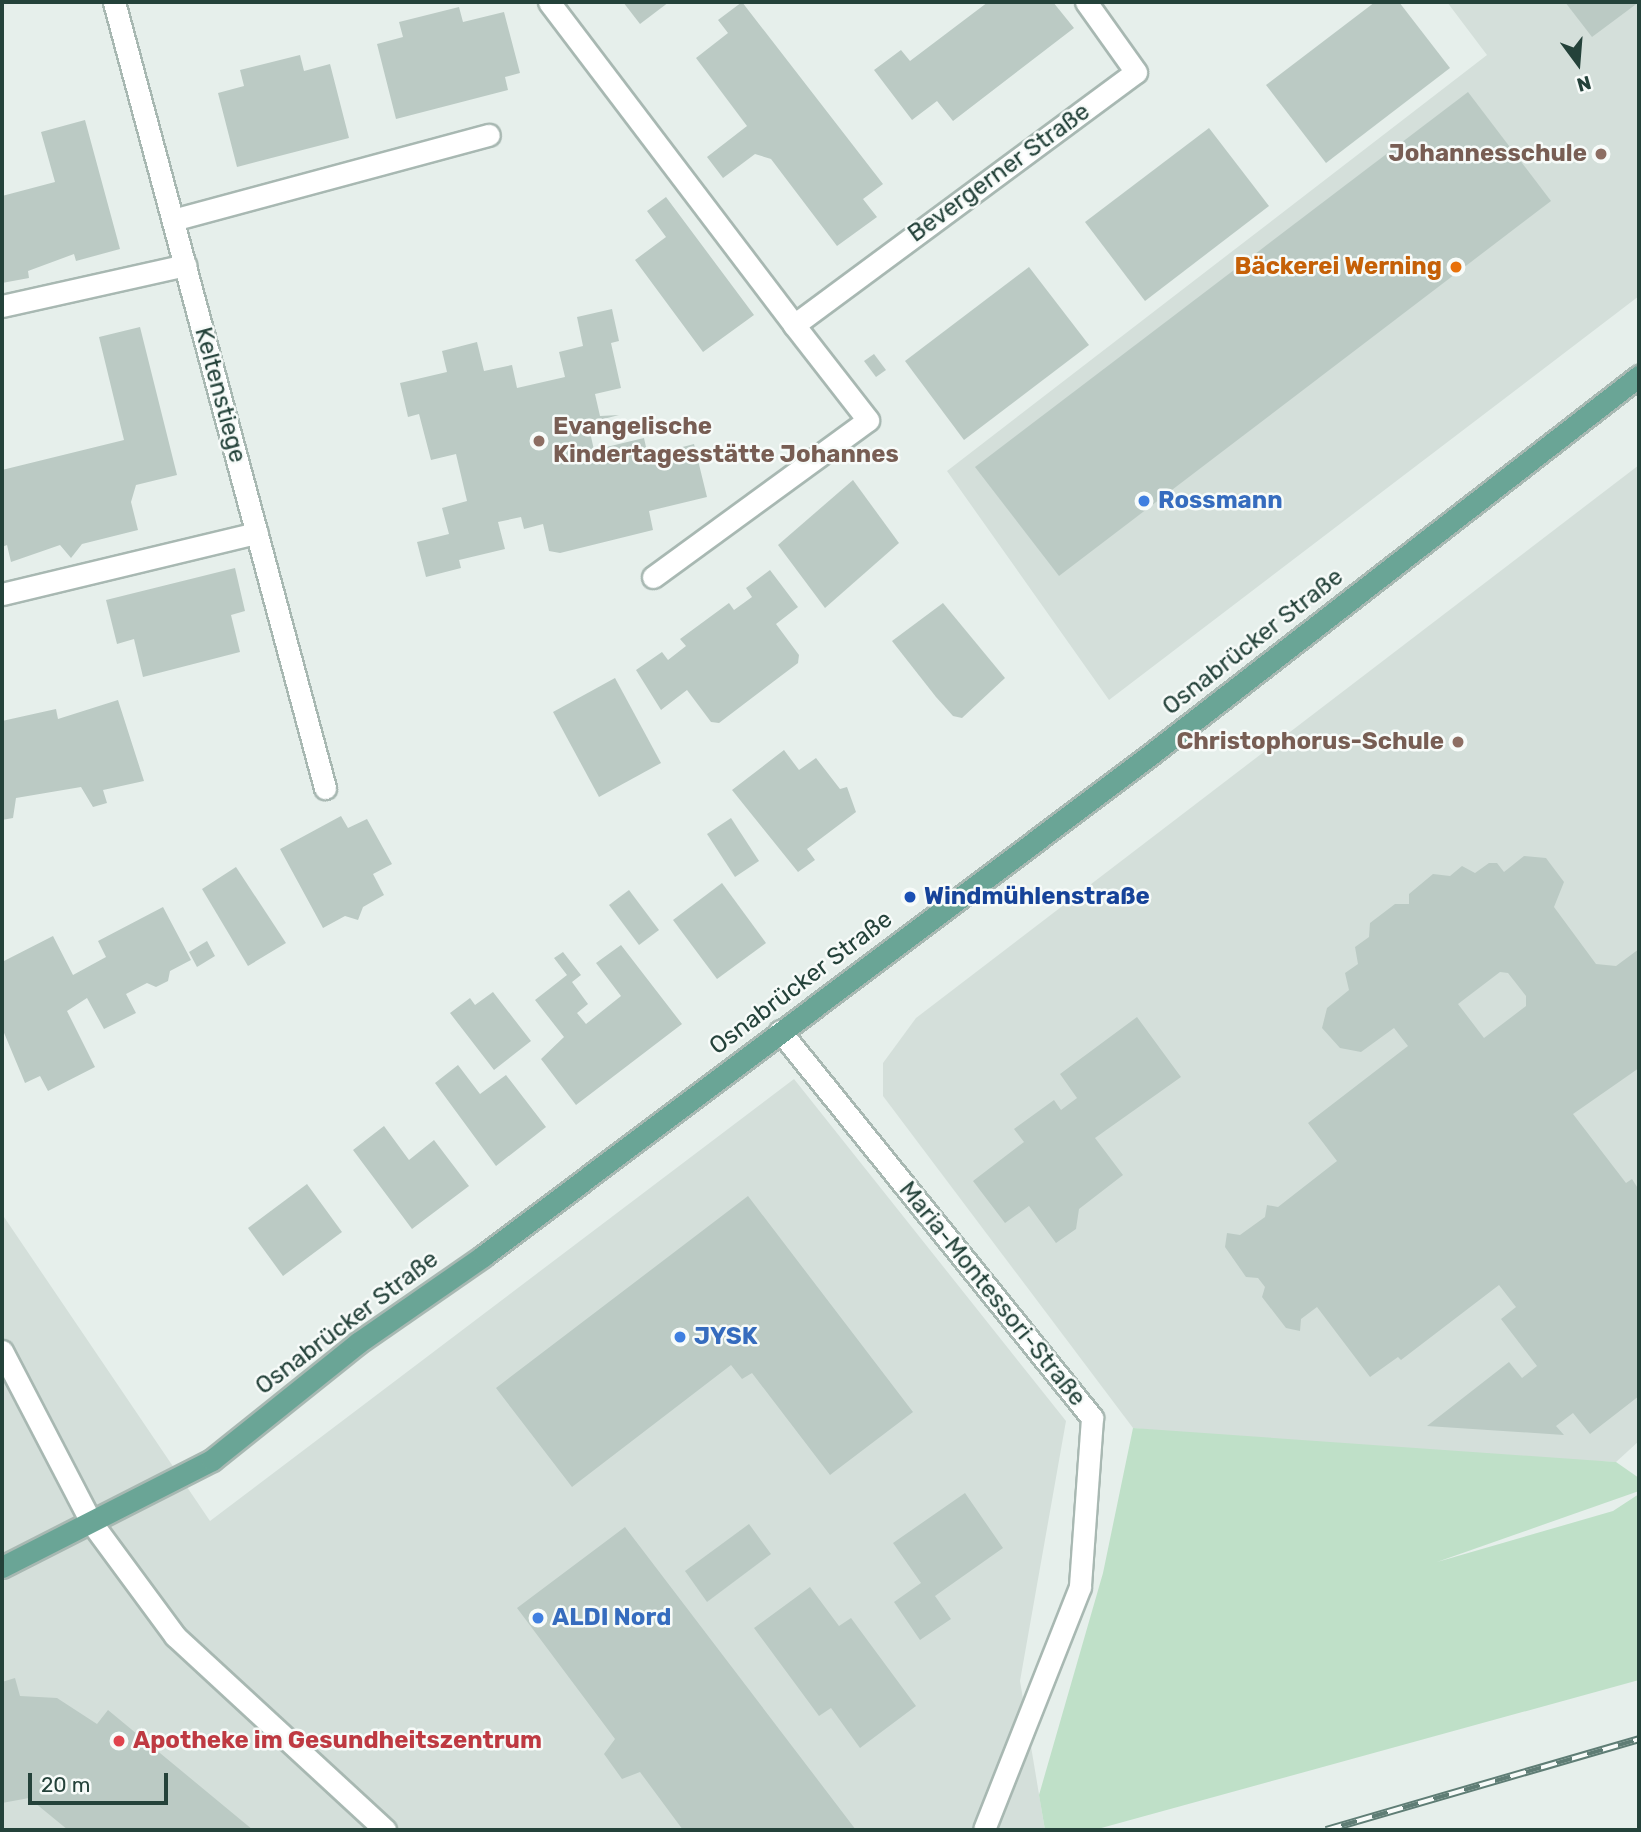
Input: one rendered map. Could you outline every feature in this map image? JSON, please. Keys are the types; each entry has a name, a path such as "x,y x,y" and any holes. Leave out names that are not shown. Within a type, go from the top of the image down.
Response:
{"main road":[{"name":"Osnabrücker Straße","path":"2,1567 212,1460 358,1343 1150,755 1639,376"}],"street":[{"name":"Keltenstiege","path":"114,2 325,788"},
{"path":"549,2 868,419 653,577"},
{"name":"Bevergerner Straße","path":"794,324 1136,72 1086,2"},
{"path":"173,220 489,135"},
{"path":"2,306 185,265"},
{"path":"2,594 257,533"},
{"name":"Maria-Montessori-Straße","path":"780,1031 1092,1418 1080,1587 984,1829"},
{"path":"2,1351 91,1521 175,1636 385,1830"}],"shaded area":[{"path":"1447,2 1639,2 1639,296 1109,700 947,471 1487,55"},
{"name":"Christophorus-Schule","path":"1639,465 1639,1441 1616,1462 1324,1449 1133,1428 883,1096 883,1063 916,1018"},
{"path":"794,1079 1066,1421 1020,1681 1045,1830 2,1830 2,1214 210,1521"}],"green space":[{"path":"1133,1428 1616,1462 1639,1478 1639,1491 1437,1562 1613,1511 1639,1494 1639,1680 1094,1830 1045,1830 1039,1795 1103,1573"}],"building":[{"path":"623,2 669,2 640,24"},
{"path":"742,2 883,184 863,199 877,217 837,246 771,159 755,154 723,178 707,157 747,126 696,58 728,33 718,20"},
{"path":"988,2 1053,2 1074,28 953,121 937,101 912,120 874,70 901,50 910,61"},
{"path":"1375,2 1399,2 1450,68 1326,163 1266,85"},
{"path":"1565,2 1639,2 1592,37"},
{"path":"459,7 463,22 504,12 520,73 505,77 508,90 396,119 377,44 403,37 399,22"},
{"path":"300,55 304,71 330,64 349,138 237,167 218,93 244,86 240,70"},
{"path":"1468,92 1551,201 1059,576 975,467"},
{"path":"85,120 120,249 76,261 74,254 28,271 29,278 2,283 2,196 55,182 41,132"},
{"path":"1209,128 1269,206 1145,301 1085,222"},
{"path":"666,197 754,315 703,352 635,260 666,237 647,211"},
{"path":"1029,267 1089,345 964,440 905,361"},
{"path":"612,309 619,341 611,343 621,388 595,394 600,416 619,415 588,423 594,450 644,438 648,456 694,444 707,497 649,511 653,530 560,553 549,551 543,524 524,529 521,517 498,522 505,549 459,560 461,568 426,577 417,542 449,534 442,508 467,501 456,454 431,460 419,414 408,417 400,383 447,372 442,351 477,342 484,371 512,365 517,388 565,377 559,352 583,346 577,317"},
{"path":"140,327 177,475 136,485 131,502 138,530 82,544 71,558 60,545 11,562 7,545 2,547 2,470 124,440 99,337"},
{"path":"874,354 886,370 876,377 864,361"},
{"path":"853,480 899,543 825,608 778,545"},
{"path":"235,568 245,611 231,615 240,652 143,677 134,639 117,644 106,600"},
{"path":"770,570 798,607 776,624 799,655 798,663 719,723 711,722 687,690 661,710 636,670 662,652 668,660 686,646 680,639 729,603 734,610 752,597 746,588"},
{"path":"943,603 1005,678 962,718 953,716 892,641"},
{"path":"615,678 661,763 599,797 553,712"},
{"path":"118,700 144,781 103,790 107,803 93,807 81,787 16,798 13,818 2,820 2,721 56,709 58,719"},
{"path":"784,750 799,770 816,758 840,789 847,787 856,812 807,849 815,860 798,872 732,790"},
{"path":"341,816 348,828 367,819 392,864 373,874 384,895 363,907 358,920 345,916 323,928 280,849"},
{"path":"731,818 759,861 735,877 707,834"},
{"path":"1524,856 1546,858 1564,882 1554,907 1596,964 1616,966 1639,949 1639,1068 1573,1114 1626,1183 1632,1179 1639,1190 1639,1396 1590,1434 1573,1413 1556,1426 1564,1435 1427,1426 1509,1362 1522,1378 1537,1366 1501,1319 1516,1307 1499,1285 1401,1360 1398,1357 1370,1377 1317,1307 1301,1319 1300,1331 1286,1328 1262,1297 1265,1287 1258,1278 1246,1277 1225,1247 1227,1233 1240,1235 1265,1217 1267,1205 1278,1207 1337,1161 1308,1123 1408,1046 1394,1028 1361,1052 1340,1048 1322,1028 1327,1008 1349,990 1345,973 1358,964 1355,947 1369,937 1370,923 1395,904 1409,904 1409,894 1433,874 1450,876 1462,866 1475,873 1489,863 1497,863 1504,872","holes":["1500,972 1508,973 1526,996 1526,1006 1484,1038 1458,1004"]},
{"path":"236,867 286,943 248,966 202,889"},
{"path":"722,883 766,943 717,979 673,920"},
{"path":"629,890 659,930 639,945 609,905"},
{"path":"163,907 191,960 170,971 168,981 156,987 147,983 126,994 136,1013 104,1029 87,998 67,1011 95,1067 48,1091 40,1076 25,1083 2,1028 2,962 53,936 73,975 106,957 98,941"},
{"path":"207,941 215,956 197,967 189,952"},
{"path":"621,945 682,1024 576,1105 541,1059 564,1037 535,1000 567,975 554,958 563,952 581,975 572,982 588,1004 577,1013 586,1024 621,996 596,963"},
{"path":"493,992 531,1041 494,1070 450,1013 470,998 475,1005"},
{"path":"1137,1017 1181,1077 1095,1138 1123,1175 1079,1209 1076,1229 1056,1243 1029,1206 1005,1223 973,1181 1024,1142 1014,1129 1054,1100 1061,1110 1077,1098 1060,1074"},
{"path":"458,1065 480,1094 506,1075 546,1127 496,1166 435,1083"},
{"path":"384,1126 409,1160 434,1140 469,1186 412,1229 353,1150"},
{"path":"307,1184 342,1232 283,1276 248,1228"},
{"name":"JYSK","path":"748,1196 913,1412 830,1475 752,1373 742,1379 731,1365 572,1487 496,1388"},
{"path":"965,1493 1003,1548 935,1596 951,1619 920,1640 894,1602 921,1583 893,1543"},
{"path":"749,1524 771,1554 707,1602 685,1571"},
{"path":"625,1527 856,1830 683,1830 640,1772 622,1779 604,1754 615,1739 517,1608"},
{"path":"810,1587 839,1626 851,1618 916,1706 860,1748 831,1708 819,1716 754,1628"},
{"path":"15,1678 20,1696 57,1698 97,1724 108,1710 253,1830 68,1830 29,1798 2,1803 2,1682"}],"railway":[{"path":"1326,1830 1639,1739"}],"place":[{"name":"Johannesschule","path":"1601,154"},
{"name":"Bäckerei Werning","path":"1456,267"},
{"name":"Evangelische Kindertagesstätte Johannes","path":"539,441"},
{"name":"Rossmann","path":"1144,501"},
{"name":"Christophorus-Schule","path":"1458,742"},
{"name":"Windmühlenstraße","path":"910,897"},
{"name":"JYSK","path":"680,1337"},
{"name":"ALDI Nord","path":"538,1618"},
{"name":"Apotheke im Gesundheitszentrum","path":"119,1741"}]}
